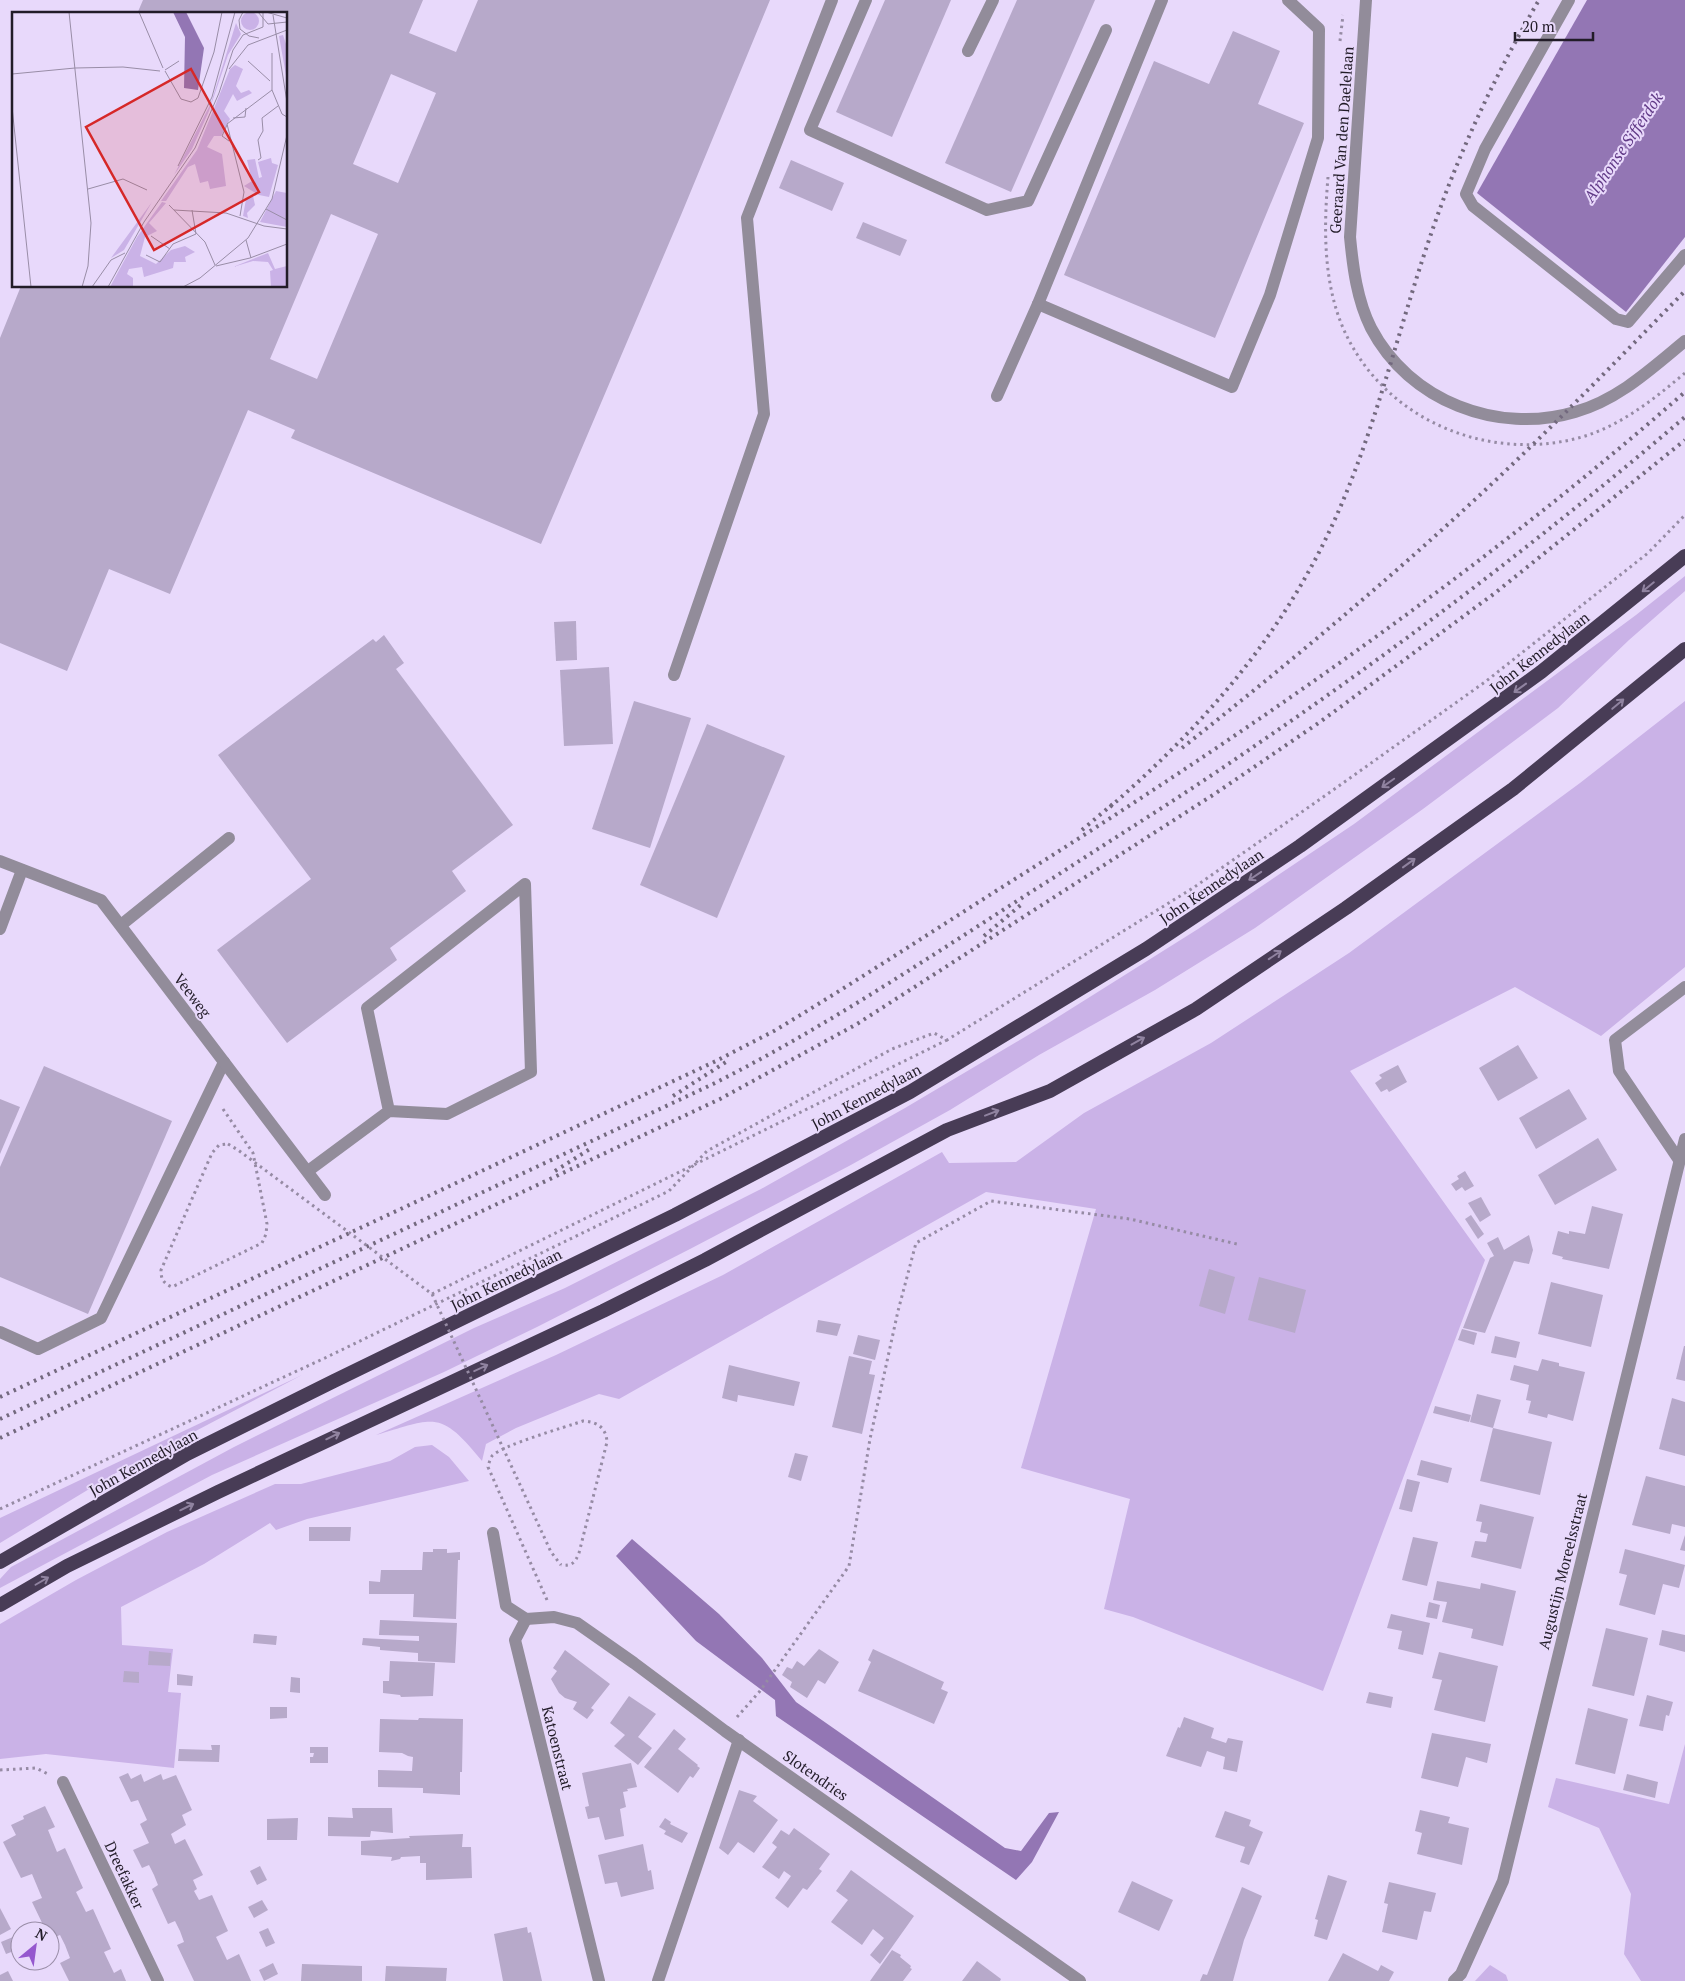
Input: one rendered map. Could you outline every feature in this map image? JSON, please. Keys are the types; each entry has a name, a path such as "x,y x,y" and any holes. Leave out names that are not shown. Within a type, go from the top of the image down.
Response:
{"highway":[{"name":"John Kennedylaan","path":"0,1562 188,1454 675,1215 918,1087 1146,949 1300,846 1541,672 1685,556"},
{"path":"0,1605 67,1566 209,1496 603,1311 688,1269 947,1130 1050,1091 1196,1009 1346,908 1513,789 1685,649"}],"street":[{"path":"674,675 764,414 747,218 832,0"},
{"path":"866,0 810,130 987,210 1028,201 1106,30"},
{"path":"968,51 993,0"},
{"path":"996,396 1038,304 1162,0"},
{"path":"1038,304 1232,387 1270,295 1318,138 1319,29 1288,0"},
{"name":"Geeraard Van den Daelelaan","path":"1366,0 1350,237 1353,268 1364,313 1380,343 1393,359 1428,390 1462,408 1489,416 1513,420 1539,420 1576,412 1608,399 1640,378 1685,341"},
{"path":"1569,0 1484,149 1466,194 1473,206 1616,319 1628,322 1685,254"},
{"path":"121,925 229,838"},
{"name":"Veeweg","path":"0,861 101,900 325,1195"},
{"path":"0,929 22,870"},
{"path":"308,1171 389,1111 446,1114 530,1072 525,884 367,1008 389,1111"},
{"path":"1679,1160 1619,1071 1615,1040 1685,987"},
{"path":"0,1332 38,1349 101,1318 224,1062"},
{"name":"Augustijn Moreelsstraat","path":"1454,1981 1461,1974 1503,1881 1685,1139"},
{"path":"493,1533 506,1606 526,1619"},
{"name":"Slotendries","path":"526,1619 554,1617 577,1623 634,1663 724,1731 1080,1981"},
{"name":"Katoenstraat","path":"526,1619 515,1640 599,1981"},
{"path":"658,1981 739,1740"},
{"name":"Dreefakker","path":"63,1782 158,1981"}],"path":[{"path":"1340,47 1344,10"},
{"path":"1328,173 1325,238 1329,272 1340,321 1355,351 1374,376 1414,412 1453,432 1484,441 1512,445 1541,445 1584,436 1620,421 1641,409 1685,373"},
{"path":"432,1294 947,1040 1193,888 1492,676 1648,553 1685,515"},
{"path":"0,1510 335,1353 669,1191 707,1151 892,1049 934,1033 947,1040"},
{"path":"221,1105 254,1153 255,1162 258,1180 267,1224 266,1234 262,1243 172,1287 165,1284 161,1278 161,1270 212,1153 219,1145 228,1144 254,1161 262,1167 269,1173 432,1294 490,1418 494,1427 502,1445 506,1454 522,1490 551,1552 561,1565 570,1566 576,1562 579,1553 607,1442 607,1434 602,1428 595,1422 583,1421 517,1443 509,1447 501,1450 493,1454 488,1466 554,1617"},
{"path":"724,1731 760,1691 849,1566 870,1439 898,1311 916,1244 991,1201 1130,1218 1238,1244"},
{"path":"0,1770 36,1768 63,1782"}],"shaded area":[{"path":"1685,576 1685,591 1629,640 1558,708 1423,809 1255,928 1155,990 1039,1055 950,1110 849,1166 690,1249 444,1372 212,1475 0,1588 0,1579 11,1567 234,1447 474,1328 565,1288 761,1189 905,1108 1050,1022 1198,929 1354,824 1636,615"},
{"path":"1685,701 1685,967 1601,1036 1515,987 1350,1071 1485,1260 1323,1691 1133,1617 1104,1609 1130,1499 1021,1468 1096,1209 986,1192 619,1399 599,1394 516,1428 486,1444 482,1461 456,1433 446,1425 435,1422 424,1422 376,1435 556,1355 723,1275 942,1152 949,1163 1016,1162 1084,1113 1211,1043 1349,953 1580,783"},
{"path":"302,1375 114,1474 0,1543 0,1518"},
{"path":"432,1445 449,1457 469,1481 307,1519 276,1530 270,1523 204,1564 121,1607 122,1645 173,1649 168,1692 181,1693 174,1768 46,1754 0,1759 0,1624 76,1580 167,1532 275,1484 301,1484 390,1461 415,1447"},
{"path":"1685,1744 1685,1981 1641,1981 1624,1954 1631,1894 1599,1828 1548,1807 1556,1778 1669,1804"},
{"path":"1490,1965 1506,1975 1508,1981 1475,1981"}],"water":[{"name":"Alphonse Sifferdok","path":"1587,0 1685,0 1685,237 1626,312 1477,193"},
{"path":"632,1539 719,1614 762,1658 796,1702 1005,1848 1021,1851 1049,1813 1059,1812 1032,1862 1016,1880 776,1716 775,1700 696,1641 616,1556"}],"building":[{"path":"143,0 423,0 409,33 456,52 478,0 770,0 541,544 291,438 295,430 248,410 170,594 109,569 67,671 0,643 0,338 20,288 288,288 288,12 138,12","holes":["391,74 436,93 398,183 353,164","331,214 378,234 317,379 270,359"]},
{"path":"885,0 951,0 892,137 836,112"},
{"path":"1017,0 1095,0 1011,192 945,163"},
{"path":"1233,31 1280,51 1258,104 1304,123 1215,338 1064,275 1154,61 1209,84"},
{"path":"791,160 844,183 832,211 779,188"},
{"path":"863,222 907,240 900,256 856,238"},
{"path":"576,621 577,660 556,661 554,622"},
{"path":"384,635 404,663 396,669 513,825 452,871 466,891 390,948 397,960 287,1043 217,950 311,879 218,755 373,639 376,642"},
{"path":"609,667 613,744 564,746 560,670"},
{"path":"634,701 691,718 650,848 592,829"},
{"path":"707,724 785,756 717,918 640,885"},
{"path":"1518,1045 1538,1078 1498,1101 1479,1068"},
{"path":"1398,1065 1407,1082 1389,1092 1387,1089 1381,1092 1375,1083 1382,1078 1379,1075"},
{"path":"44,1066 172,1121 88,1314 0,1277 0,1167"},
{"path":"1569,1089 1587,1119 1536,1149 1519,1118"},
{"path":"0,1099 20,1107 0,1154"},
{"path":"1598,1138 1617,1170 1555,1205 1538,1175"},
{"path":"1465,1171 1474,1186 1465,1191 1462,1187 1456,1191 1451,1184 1459,1179 1457,1176"},
{"path":"1481,1197 1491,1215 1480,1222 1468,1203"},
{"path":"1592,1206 1623,1214 1609,1269 1562,1259 1563,1257 1552,1254 1558,1231 1569,1234 1569,1231 1585,1234"},
{"path":"1471,1215 1484,1234 1478,1239 1465,1219"},
{"path":"1529,1235 1533,1250 1529,1264 1514,1261 1485,1333 1463,1328 1490,1258 1494,1256 1487,1243 1498,1237 1504,1250"},
{"path":"1209,1269 1235,1277 1225,1314 1199,1306"},
{"path":"1259,1277 1306,1290 1295,1333 1248,1320"},
{"path":"1551,1282 1603,1295 1591,1347 1538,1334"},
{"path":"818,1320 841,1324 837,1336 816,1332"},
{"path":"1462,1329 1477,1333 1474,1345 1458,1340"},
{"path":"858,1335 880,1340 875,1360 853,1354"},
{"path":"1495,1336 1520,1342 1516,1358 1491,1353"},
{"path":"1685,1346 1685,1381 1676,1379"},
{"path":"849,1356 872,1361 869,1374 875,1375 862,1434 832,1427"},
{"path":"1542,1359 1559,1363 1559,1366 1585,1372 1573,1421 1548,1414 1547,1418 1528,1413 1531,1401 1526,1400 1529,1385 1510,1380 1514,1365 1538,1371"},
{"path":"729,1365 800,1382 794,1406 738,1395 737,1402 722,1398"},
{"path":"1477,1394 1501,1400 1493,1428 1470,1422"},
{"path":"1672,1398 1685,1402 1685,1456 1659,1449"},
{"path":"1435,1406 1471,1415 1469,1422 1433,1413"},
{"path":"1493,1428 1552,1442 1540,1495 1480,1481"},
{"path":"795,1453 808,1456 801,1481 788,1477"},
{"path":"1421,1460 1452,1468 1448,1483 1417,1475"},
{"path":"1646,1476 1685,1486 1685,1527 1672,1524 1670,1534 1632,1525"},
{"path":"1407,1479 1420,1482 1412,1512 1399,1509"},
{"path":"1480,1504 1534,1517 1521,1569 1471,1557 1475,1541 1486,1542 1488,1534 1480,1532 1482,1522 1476,1521"},
{"path":"309,1527 351,1527 350,1541 309,1541"},
{"path":"1685,1535 1685,1551 1680,1550"},
{"path":"1413,1537 1438,1542 1427,1586 1402,1580"},
{"path":"433,1549 447,1549 447,1553 460,1552 460,1560 458,1560 456,1619 413,1617 414,1594 369,1594 369,1581 380,1582 381,1570 422,1570 423,1552 433,1552"},
{"path":"1625,1549 1685,1565 1679,1588 1663,1584 1655,1615 1619,1605 1627,1575 1619,1573"},
{"path":"1437,1581 1480,1589 1481,1583 1516,1591 1503,1646 1471,1638 1473,1629 1442,1622 1447,1602 1433,1600"},
{"path":"1429,1602 1440,1605 1437,1619 1426,1617"},
{"path":"1391,1614 1430,1623 1423,1655 1398,1649 1402,1631 1387,1628"},
{"path":"380,1620 457,1623 455,1663 418,1661 418,1653 380,1650 380,1647 362,1645 363,1638 419,1641 419,1636 379,1635"},
{"path":"1606,1628 1648,1638 1634,1696 1592,1686"},
{"path":"1662,1630 1685,1635 1685,1652 1659,1645"},
{"path":"254,1634 277,1636 276,1645 253,1643"},
{"path":"819,1649 839,1662 825,1684 818,1680 807,1698 790,1687 792,1682 782,1675 787,1667 792,1669 797,1661 804,1666"},
{"path":"873,1649 944,1682 941,1689 948,1692 934,1724 858,1691 871,1662 868,1660"},
{"path":"565,1650 610,1684 591,1708 594,1710 587,1719 573,1709 577,1702 565,1698 559,1693 551,1679 557,1671 553,1668"},
{"path":"149,1651 171,1653 170,1666 148,1665"},
{"path":"1439,1652 1498,1666 1485,1722 1434,1710 1442,1680 1432,1678"},
{"path":"390,1661 435,1663 433,1696 401,1697 400,1695 383,1693 383,1681 389,1681"},
{"path":"124,1671 139,1672 139,1683 123,1682"},
{"path":"177,1674 193,1676 192,1686 177,1685"},
{"path":"291,1677 300,1678 300,1693 290,1692"},
{"path":"1369,1692 1393,1697 1391,1708 1366,1703"},
{"path":"1647,1695 1673,1702 1669,1716 1666,1715 1663,1731 1639,1726"},
{"path":"629,1696 656,1714 638,1737 652,1748 638,1765 614,1746 625,1735 610,1723"},
{"path":"270,1707 287,1707 287,1718 270,1719"},
{"path":"1588,1708 1628,1719 1615,1774 1575,1764"},
{"path":"1184,1717 1214,1728 1211,1738 1226,1743 1228,1738 1243,1741 1237,1772 1223,1769 1225,1757 1207,1751 1201,1767 1166,1756"},
{"path":"419,1718 463,1719 460,1795 423,1793 423,1788 378,1787 378,1770 412,1771 413,1757 402,1753 379,1752 380,1719 418,1720"},
{"path":"674,1729 686,1739 678,1749 700,1768 693,1778 690,1776 678,1793 644,1767"},
{"path":"1432,1733 1491,1744 1487,1763 1466,1757 1458,1787 1421,1778"},
{"path":"211,1745 220,1745 219,1762 178,1761 179,1749 212,1750"},
{"path":"310,1747 328,1747 328,1763 310,1763 310,1757 313,1757 314,1753 310,1753"},
{"path":"631,1763 637,1787 623,1792 626,1807 620,1809 624,1836 605,1840 599,1817 588,1819 585,1807 589,1806 582,1773"},
{"path":"128,1773 131,1779 141,1774 144,1782 161,1774 163,1780 176,1775 192,1810 182,1815 186,1825 171,1834 175,1844 185,1839 203,1875 193,1880 197,1889 194,1891 199,1900 212,1895 228,1931 216,1937 227,1960 239,1954 251,1981 194,1981 177,1945 184,1942 180,1931 175,1921 168,1924 152,1889 158,1885 154,1875 149,1865 142,1868 133,1850 149,1843 140,1824 147,1820 138,1800 131,1802 119,1777"},
{"path":"1627,1774 1658,1782 1655,1798 1623,1790"},
{"path":"739,1790 757,1796 753,1801 778,1820 754,1853 738,1842 728,1855 719,1848"},
{"path":"45,1806 55,1827 48,1830 57,1852 65,1848 83,1888 76,1892 86,1912 93,1909 111,1949 104,1952 114,1973 121,1969 126,1981 69,1981 60,1963 70,1958 60,1935 60,1921 41,1921 32,1902 42,1898 32,1874 21,1878 3,1842 16,1835 11,1825 24,1819 23,1816"},
{"path":"352,1808 392,1808 393,1833 371,1831 370,1837 328,1836 328,1817 353,1818"},
{"path":"1420,1810 1450,1817 1448,1823 1469,1828 1462,1865 1417,1854 1422,1833 1415,1831"},
{"path":"1225,1811 1251,1820 1249,1826 1263,1832 1249,1865 1240,1862 1245,1847 1215,1837"},
{"path":"298,1818 297,1840 267,1840 267,1819"},
{"path":"665,1818 671,1822 670,1824 688,1833 682,1843 664,1834 666,1831 659,1827"},
{"path":"794,1828 830,1854 819,1869 822,1871 807,1890 803,1888 788,1908 775,1898 791,1876 784,1871 779,1879 762,1867 777,1847 772,1843 781,1830 789,1835"},
{"path":"463,1834 462,1847 471,1847 472,1878 426,1880 426,1863 420,1863 420,1856 401,1857 391,1861 392,1857 361,1855 361,1841 410,1838 409,1836"},
{"path":"643,1844 648,1871 651,1870 654,1889 621,1897 617,1882 605,1884 598,1855"},
{"path":"260,1866 267,1880 257,1885 250,1871"},
{"path":"851,1870 914,1916 880,1964 870,1955 884,1938 873,1929 862,1945 831,1922 848,1900 836,1891"},
{"path":"1328,1875 1347,1881 1327,1940 1314,1936 1318,1920 1315,1919"},
{"path":"1132,1881 1173,1900 1159,1931 1118,1912"},
{"path":"1389,1882 1436,1893 1431,1912 1424,1911 1417,1940 1382,1932 1388,1904 1384,1903"},
{"path":"1242,1887 1262,1896 1244,1940 1233,1981 1200,1981 1203,1974 1207,1975"},
{"path":"262,1900 268,1910 254,1918 248,1907"},
{"path":"0,1908 10,1930 0,1935"},
{"path":"527,1927 528,1933 531,1932 542,1981 503,1981 494,1934"},
{"path":"268,1928 275,1943 266,1947 259,1932"},
{"path":"10,1938 10,1952 6,1954 1,1942"},
{"path":"892,1950 901,1955 900,1957 912,1969 903,1981 870,1981"},
{"path":"1343,1953 1378,1971 1381,1965 1394,1972 1389,1981 1328,1981"},
{"path":"977,1961 1001,1979 1000,1981 962,1981"},
{"path":"273,1963 278,1974 264,1981 259,1970"},
{"path":"302,1964 362,1966 362,1981 301,1981"},
{"path":"386,1966 447,1968 446,1981 385,1981"},
{"path":"8,1971 13,1981 0,1981 0,1975"}],"railway":[{"path":"1110,807 1167,754 1220,697 1268,636 1310,569 1348,489 1363,448 1378,406 1430,237 1465,145 1507,57 1539,0"},
{"path":"1182,748 1312,643 1480,495 1541,437 1685,291"},
{"path":"0,1397 716,1061 774,1031 1086,834 1175,776 1351,655 1521,528 1685,392"},
{"path":"0,1419 713,1084 801,1036 928,959 1214,774 1295,718 1409,636 1521,551 1685,417"},
{"path":"0,1438 720,1099 857,1024 1216,793 1320,722 1495,593 1685,440"},
{"path":"1082,830 1114,803"},
{"path":"984,936 1022,904"},
{"path":"673,1096 726,1062"},
{"path":"555,1171 593,1147"}]}
